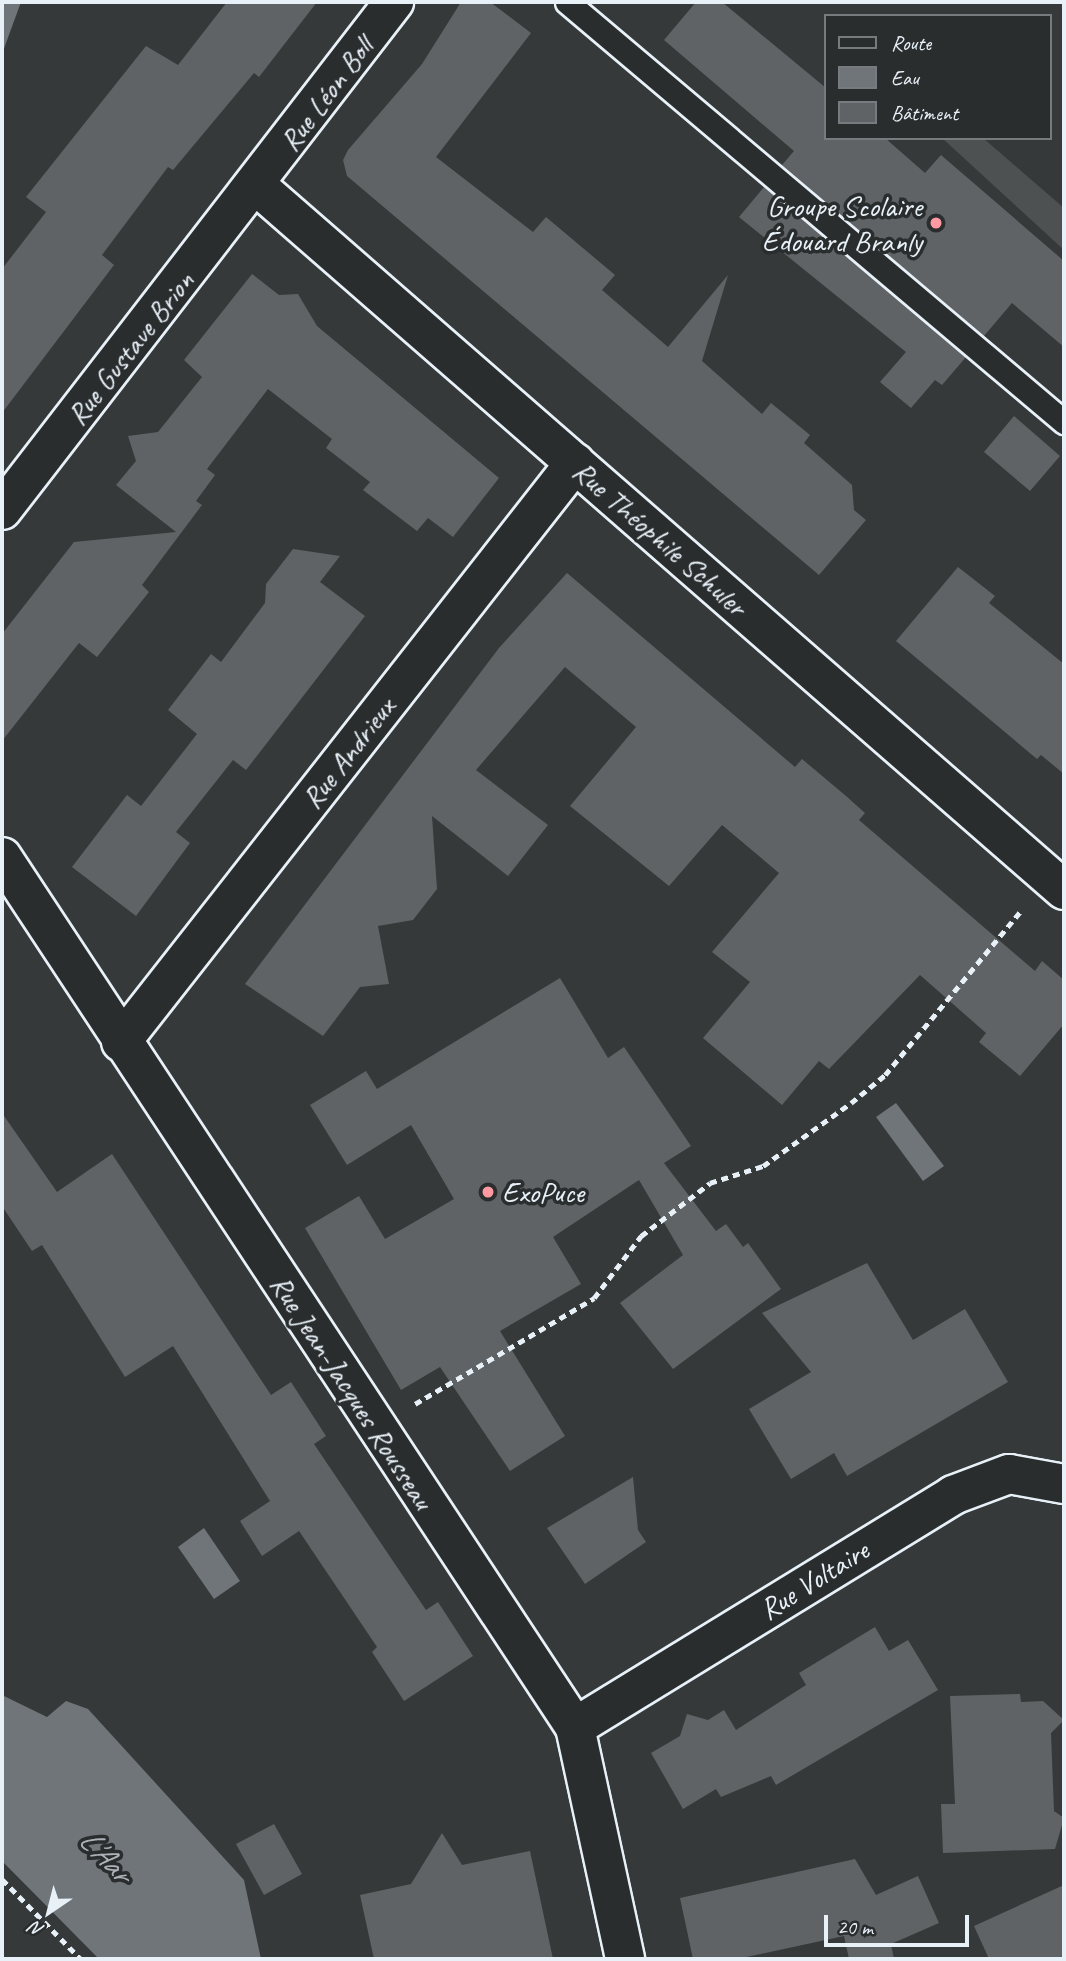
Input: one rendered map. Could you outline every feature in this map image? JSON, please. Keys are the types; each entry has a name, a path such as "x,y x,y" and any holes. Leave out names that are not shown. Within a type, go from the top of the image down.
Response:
{"street":[{"name":"Rue Léon Boll","path":"257,186 394,2"},
{"name":"Rue Théophile Schuler","path":"257,186 1057,883"},
{"name":"Rue Gustave Brion","path":"2,510 257,186"},
{"name":"Rue Andrieux","path":"121,1042 575,464"},
{"name":"Rue Jean-Jacques Rousseau","path":"2,857 121,1042 575,1727 625,1959"},
{"name":"Rue Voltaire","path":"575,1727 953,1495 1009,1474 1064,1485"}],"lane":[{"path":"567,2 1064,422"}],"path":[{"path":"376,1428 594,1298 650,1228 710,1183 763,1166 876,1082 1057,883"},
{"path":"2,1879 81,1959"}],"shaded area":[{"path":"944,140 985,140 1064,208 1064,250"}],"water":[{"path":"2,2 21,2 2,54"},
{"path":"896,1103 944,1166 923,1181 876,1117"},
{"path":"204,1528 240,1581 214,1599 178,1547"},
{"name":"L'Aar","path":"2,1695 47,1717 66,1701 88,1709 244,1880 261,1959 99,1959 2,1861"}],"building":[{"path":"227,2 317,2 259,77 254,73 173,170 168,167 102,255 114,265 2,413 2,269 46,212 26,197 146,46 178,65"},
{"path":"461,2 490,2 531,33 436,157 533,232 546,217 615,275 602,290 668,347 728,275 702,361 762,414 771,403 810,435 804,443 852,485 854,510 866,520 819,575 347,176 343,160 348,150 422,64"},
{"path":"696,2 722,2 824,86 824,140 887,140 925,173 941,155 1064,261 1064,347 1012,303 984,336 782,165 794,151 664,40"},
{"path":"764,187 966,357 942,385 935,380 911,408 880,382 906,352 739,217"},
{"path":"252,274 279,295 298,294 317,326 499,478 453,537 428,518 417,531 363,490 370,482 326,448 332,439 268,389 207,469 215,475 196,501 202,505 142,585 149,592 97,657 79,643 2,741 2,634 74,542 176,532 116,485 136,461 128,436 158,432 202,377 184,360"},
{"path":"1014,416 1060,456 1030,491 984,452"},
{"path":"293,549 340,556 320,582 365,616 246,770 233,760 176,832 190,843 136,916 72,867 127,795 141,806 197,734 168,710 211,654 221,662 265,603 266,584"},
{"path":"958,567 995,596 989,603 1064,664 1064,774 1041,755 1037,759 896,641"},
{"path":"567,573 795,767 802,759 846,796 865,813 859,820 1035,971 1042,961 1064,980 1064,1024 1020,1076 979,1042 986,1033 920,975 829,1069 819,1061 782,1105 703,1038 750,982 712,952 779,873 722,825 669,886 570,806 636,727 565,667 476,770 548,825 508,876 432,816 437,889 413,920 378,926 389,984 360,987 323,1036 245,984 499,648"},
{"path":"560,978 608,1058 624,1047 691,1146 664,1163 716,1231 726,1224 743,1247 748,1243 781,1289 673,1369 620,1303 683,1255 639,1180 553,1237 581,1284 500,1331 565,1436 510,1471 440,1367 401,1390 305,1228 359,1196 385,1239 454,1199 411,1125 347,1165 310,1105 366,1071 377,1089"},
{"path":"2,1113 57,1192 112,1154 271,1395 291,1382 326,1436 314,1444 426,1610 438,1602 473,1656 404,1701 372,1652 377,1647 299,1531 262,1556 240,1521 270,1501 173,1346 125,1377 42,1245 32,1251 2,1206"},
{"path":"867,1263 913,1340 965,1309 1008,1382 847,1476 834,1453 791,1479 749,1409 811,1372 762,1313"},
{"path":"633,1477 638,1530 646,1542 585,1584 547,1528"},
{"path":"875,1627 889,1651 908,1640 938,1690 776,1785 771,1776 721,1797 716,1789 683,1809 651,1753 680,1736 687,1714 708,1720 724,1710 736,1730 806,1685 799,1673"},
{"path":"1020,1694 1021,1702 1043,1701 1064,1720 1051,1733 1054,1811 1064,1818 1055,1849 943,1853 941,1804 955,1804 950,1696"},
{"path":"274,1824 302,1874 264,1895 236,1844"},
{"path":"442,1833 462,1865 530,1851 553,1959 374,1959 360,1895 411,1884"},
{"path":"855,1859 876,1895 918,1876 939,1923 891,1944 894,1959 849,1959 844,1936 737,1959 693,1959 680,1898"},
{"path":"1064,1885 1064,1959 989,1959 974,1926"}],"place":[{"name":"Groupe Scolaire Édouard Branly","path":"936,223"},
{"name":"ExoPuce","path":"488,1192"}]}
